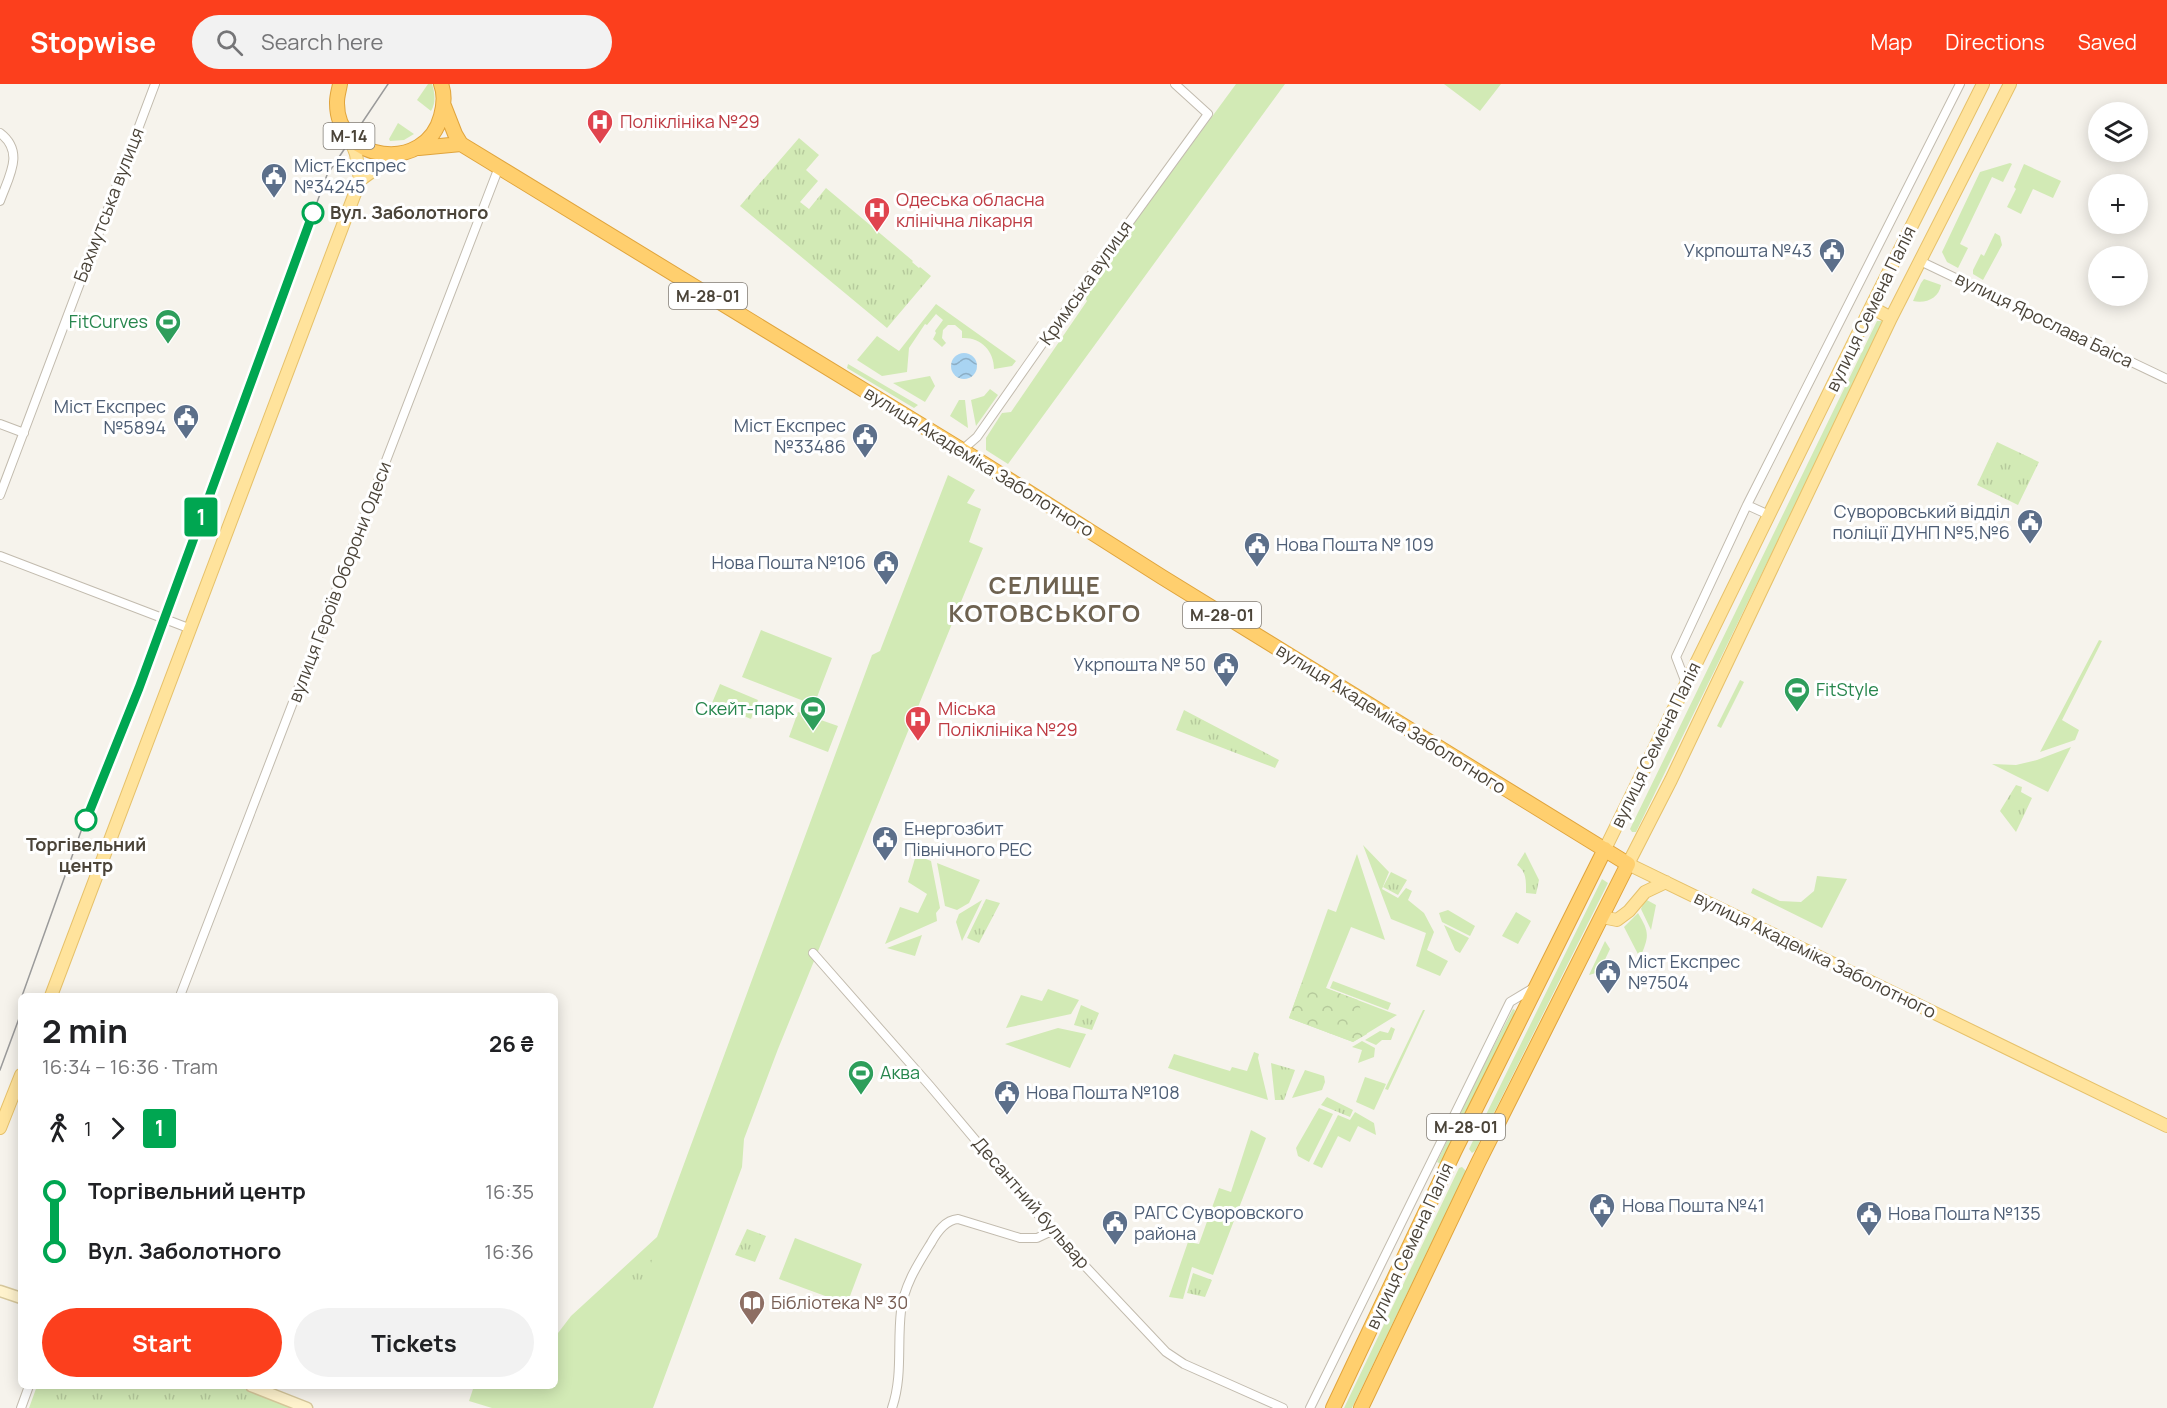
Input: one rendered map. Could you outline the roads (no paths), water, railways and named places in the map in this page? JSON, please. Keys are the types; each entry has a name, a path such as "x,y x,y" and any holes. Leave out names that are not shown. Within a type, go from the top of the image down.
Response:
{"highway":[{"path":"331,84 337,102"},
{"name":"М-14","path":"340,84 338,114 349,136 368,150 383,155 399,154 416,148 430,138 440,123 444,106 442,86"},
{"path":"416,148 461,144 444,106"},
{"name":"вулиця Академіка Заболотного","path":"461,144 962,450 1172,584 1628,864"},
{"name":"вулиця Семена Палія","path":"1333,1408 1454,1152 1605,849"},
{"name":"вулиця Семена Палія","path":"1361,1408 1478,1163 1628,864"},
{"path":"1454,1152 1478,1163"}],"main road":[{"name":"вулиця Семена Палія","path":"1605,849 1983,84"},
{"name":"вулиця Семена Палія","path":"1628,864 1671,780 1891,318 2010,84"},
{"name":"М-14","path":"349,136 356,154 360,180 399,154"},
{"path":"52,993 360,180"},
{"path":"1871,307 1891,318"},
{"name":"вулиця Академіка Заболотного","path":"1628,864 2167,1126"},
{"path":"1602,917 1617,920 1629,911 1645,892 1666,882"},
{"path":"0,1128 18,1082"}],"street":[{"name":"Бахмутська вулиця","path":"0,495 155,84"},
{"name":"Кримська вулиця","path":"962,450 977,437 1208,114 1175,84"},
{"path":"1686,683 1676,657 1747,506 1960,84"},
{"path":"0,133 10,141 14,150 11,170 0,201"},
{"name":"вулиця Героїв Оборони Одеси","path":"181,993 499,167"},
{"name":"вулиця Ярослава Баіса","path":"1920,261 2167,380"},
{"path":"0,424 24,433"},
{"path":"1747,506 1769,515"},
{"path":"0,556 190,629"},
{"name":"Десантний бульвар","path":"813,953 923,1078 1052,1231 1174,1359 1284,1408"},
{"path":"1310,1408 1510,1002 1536,986"},
{"path":"892,1408 899,1380 901,1311 904,1298 916,1265 936,1234 950,1221 958,1219 1020,1238 1036,1238 1052,1231"},
{"path":"0,1291 18,1297"},
{"path":"21,1408 28,1389"},
{"path":"259,1389 307,1408"}],"water":[{"path":"964,353 974,356 977,366 974,376 964,379 954,376 951,366 954,356"}],"tram line":[{"path":"23,993 85,820 139,688 327,175 388,84"},
{"name":"1","path":"86,820 139,688 313,213"},
{"path":"0,1070 18,1021"}],"place":[{"name":"Поліклініка №29","path":"600,145"},
{"name":"Міст Експрес №34245","path":"274,199"},
{"name":"Вул. Заболотного","path":"313,213"},
{"name":"Одеська обласна клінічна лікарня","path":"877,233"},
{"name":"Укрпошта №43","path":"1832,274"},
{"name":"FitCurves","path":"168,345"},
{"name":"Міст Експрес №5894","path":"186,440"},
{"name":"Міст Експрес №33486","path":"865,459"},
{"name":"Суворовський відділ поліції ДУНП №5,№6","path":"2030,545"},
{"name":"Нова Пошта № 109","path":"1257,568"},
{"name":"Нова Пошта №106","path":"886,586"},
{"name":"Укрпошта № 50","path":"1226,688"},
{"name":"FitStyle","path":"1797,713"},
{"name":"Скейт-парк","path":"813,732"},
{"name":"Міська Поліклініка №29","path":"918,742"},
{"name":"Торгівельний центр","path":"86,820"},
{"name":"Енергозбит Північного РЕС","path":"885,862"},
{"name":"Міст Експрес №7504","path":"1608,995"},
{"name":"Аква","path":"861,1096"},
{"name":"Нова Пошта №108","path":"1007,1116"},
{"name":"Нова Пошта №41","path":"1602,1229"},
{"name":"Нова Пошта №135","path":"1869,1237"},
{"name":"РАГС Суворовского района","path":"1115,1246"},
{"name":"Бібліотека № 30","path":"752,1326"}],"district":[{"name":"СЕЛИЩЕ КОТОВСЬКОГО","path":"1045,600"}]}
